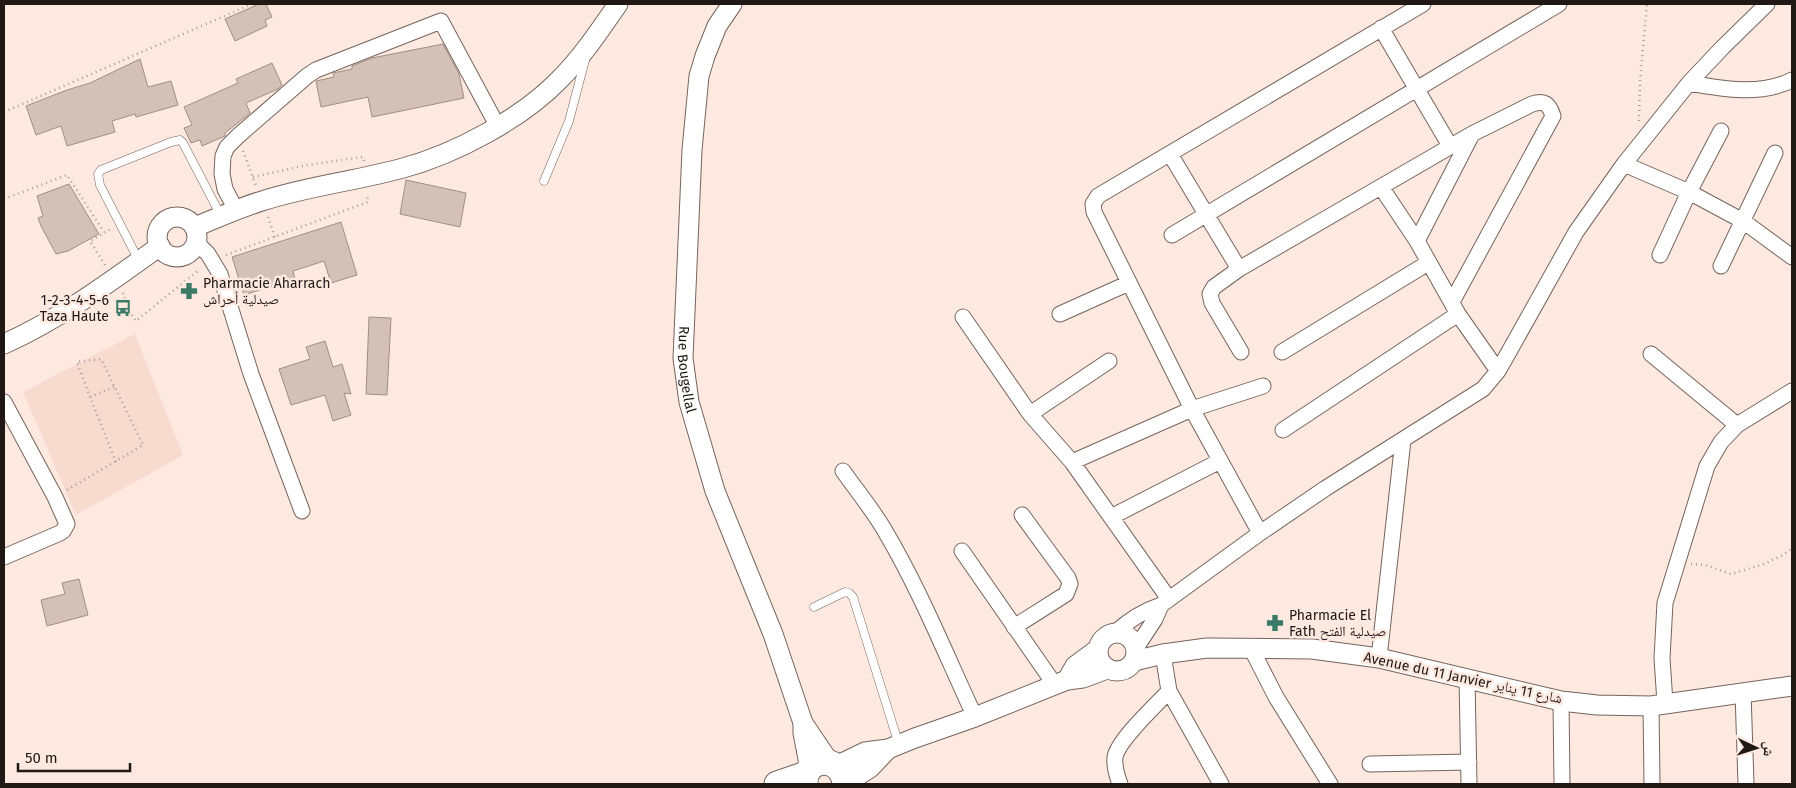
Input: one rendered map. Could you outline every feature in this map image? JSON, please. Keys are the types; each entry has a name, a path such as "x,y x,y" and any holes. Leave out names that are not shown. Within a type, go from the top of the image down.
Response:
{"main road":[{"path":"776,784 825,775"}],"street":[{"path":"302,511 251,374 220,274 196,235 192,223 183,218 173,218 168,219 161,226 158,231 160,246 167,254 177,256 187,254 196,235 229,214 262,201 287,194 404,168 432,158 498,127 522,111 559,80 592,40 618,4"},
{"name":"Rue Bougellal","path":"732,4 717,26 699,76 692,150 683,358 689,402 715,491 774,634 803,723 825,775"},
{"path":"1260,533 1192,409 1094,212 1093,204 1098,196 1423,4"},
{"path":"1172,236 1560,4"},
{"path":"1061,682 1076,666 1098,649 1104,637 1116,632 1132,618 1165,602 1326,488 1483,389 1498,372 1576,232 1638,145 1689,83 1767,4"},
{"path":"229,214 222,165 227,147 238,136 316,70 441,21 498,127"},
{"path":"1381,28 1450,146"},
{"path":"1689,83 1726,90 1750,91 1790,84"},
{"path":"1241,352 1212,303 1210,294 1214,287 1238,269 1472,134 1540,102 1550,106 1553,116 1455,308 1283,430"},
{"path":"1660,255 1689,192 1721,131"},
{"path":"1417,241 1472,134"},
{"path":"1721,266 1775,153"},
{"path":"1170,154 1238,269"},
{"path":"1624,164 1689,192 1743,221 1791,253"},
{"path":"1381,187 1417,241 1455,308 1498,372"},
{"path":"4,344 47,322 160,246"},
{"path":"1282,352 1428,263"},
{"path":"1060,314 1130,283"},
{"path":"963,317 1030,414 1072,462 1111,517 1165,602"},
{"path":"1651,354 1738,425"},
{"path":"1030,414 1109,361"},
{"path":"1072,462 1192,409 1263,386"},
{"path":"1652,784 1665,603 1707,466 1721,442 1738,425 1792,391"},
{"path":"4,402 55,497 67,524 64,531 4,557"},
{"path":"1379,658 1403,440"},
{"path":"1111,517 1220,461"},
{"path":"843,471 884,529 894,547 975,717"},
{"path":"1014,627 1066,594 1070,584 1068,578 1022,515"},
{"path":"962,551 1014,627 1061,682"},
{"path":"1098,649 1098,657 1101,664 1107,669 1119,672 1125,670 1165,602"},
{"path":"1116,632 1129,637 1135,654"},
{"name":"Avenue du 11 Janvier شارع 11 يناير","path":"1135,654 1163,654 1207,648 1312,649 1379,658 1561,701 1597,704 1658,705 1792,686"},
{"path":"1251,648 1276,697 1330,784"},
{"path":"1163,654 1169,691 1221,784"},
{"path":"825,775 870,768 893,747 975,717 1061,682 1083,678 1107,669"},
{"path":"1467,678 1469,784"},
{"path":"1120,784 1115,766 1118,749 1169,691"},
{"path":"1743,692 1746,784"},
{"path":"1561,701 1562,784"},
{"path":"1370,764 1469,762"}],"lane":[{"path":"544,182 569,121 592,40"},
{"path":"140,261 100,185 98,174 102,170 176,140 183,143 229,214"},
{"path":"814,607 840,594 850,593 853,596 893,747"}],"path":[{"path":"4,112 252,4"},
{"path":"1638,145 1640,81 1647,4"},
{"path":"120,224 90,241 125,296 124,304 136,321 213,260 368,202 367,177 363,157 307,165 253,178"},
{"path":"4,199 67,175 104,233"},
{"path":"55,497 116,462 143,445 102,359 77,362 116,462"},
{"path":"90,397 115,386"},
{"path":"1676,570 1691,564 1705,565 1730,574 1764,564 1783,555 1792,548"}],"shaded area":[{"path":"135,334 183,455 76,515 23,392"}],"building":[{"path":"259,4 266,4 272,17 265,20 267,26 235,41 225,19"},
{"path":"443,44 459,74 464,98 372,117 368,97 321,107 316,81 334,77 333,73 352,69 352,66 372,58"},
{"path":"140,59 148,87 171,81 178,105 136,117 135,114 112,121 115,132 67,146 61,126 36,135 26,106 90,83"},
{"path":"272,63 282,85 278,89 246,103 250,113 225,133 225,136 202,146 200,140 191,143 184,128 192,125 184,107 238,83 236,79"},
{"path":"406,180 466,193 460,227 400,214"},
{"path":"69,184 99,234 68,251 56,254 38,218 43,216 37,196"},
{"path":"341,222 357,275 331,283 324,261 293,271 295,279 244,295 232,257"},
{"path":"369,317 391,318 387,395 366,394"},
{"path":"325,341 333,367 342,364 351,394 344,393 351,415 333,421 325,395 291,405 279,369 310,359 306,347"},
{"path":"79,579 88,615 47,626 41,600 65,594 62,583"}],"place":[{"name":"Pharmacie Aharrach صيدلية أحراش","path":"189,291"},
{"name":"1-2-3-4-5-6 Taza Haute","path":"123,308"},
{"name":"Pharmacie El Fath صيدلية الفتح","path":"1275,623"}]}
